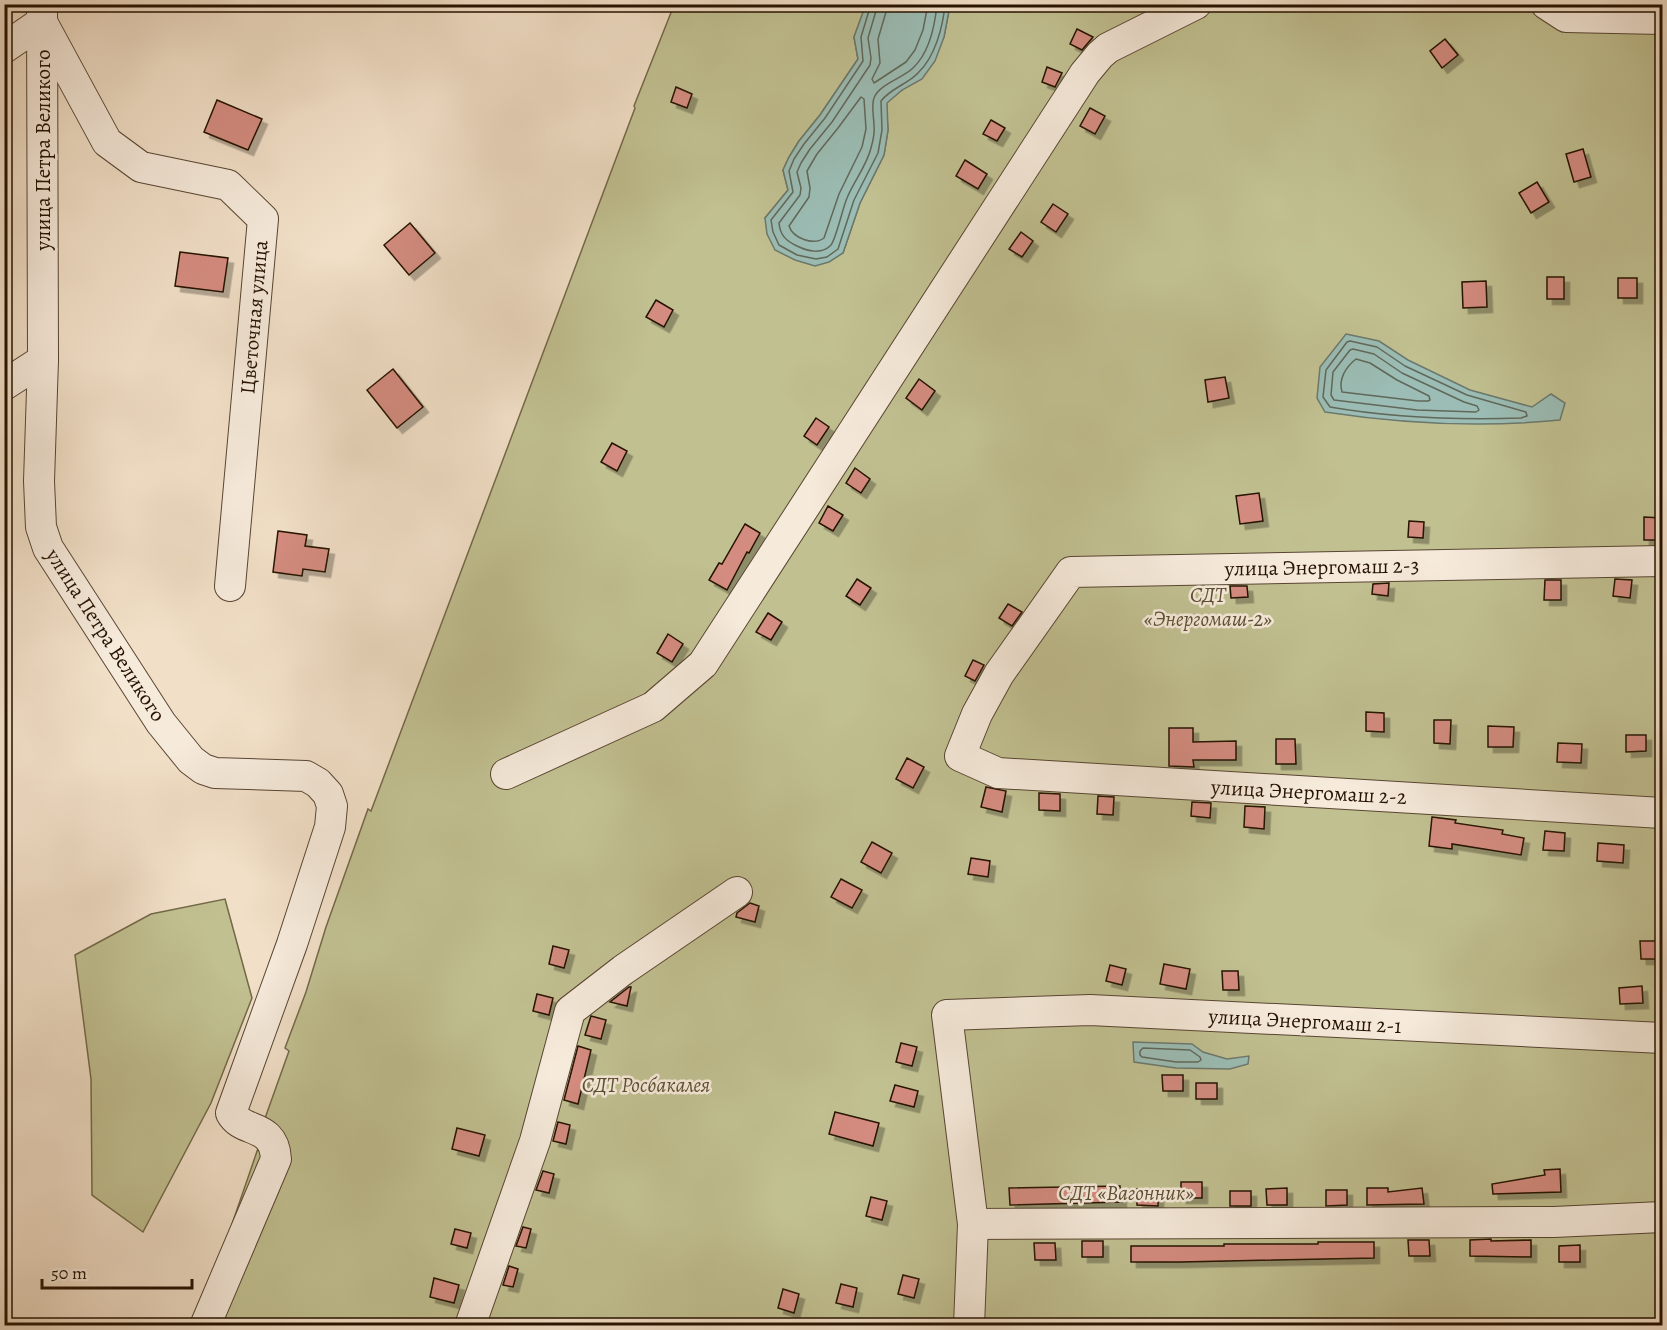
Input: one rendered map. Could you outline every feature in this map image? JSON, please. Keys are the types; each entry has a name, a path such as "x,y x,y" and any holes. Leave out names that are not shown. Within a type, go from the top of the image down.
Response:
{"street":[{"path":"506,774 653,707 703,664 1084,73 1108,48 1196,4"},
{"path":"1546,4 1566,17 1662,19"},
{"path":"4,48 42,13"},
{"name":"улица Петра Великого","path":"42,13 43,360 39,482 41,527 48,548 161,723 191,760 203,769 215,773 306,776 318,783 328,794 332,807 330,827 296,933 231,1113 234,1119 259,1130 266,1136 275,1147 276,1159 205,1326"},
{"name":"Цветочная улица","path":"42,13 107,142 141,167 228,185 262,219 230,586"},
{"path":"4,385 43,360"},
{"name":"улица Энергомаш 2-3","path":"960,756 977,714 999,674 1071,572 1662,561"},
{"name":"улица Энергомаш 2-2","path":"960,756 998,773 1662,813"},
{"path":"470,1326 535,1142 570,1011 623,970 736,892"},
{"name":"улица Энергомаш 2-1","path":"973,1224 947,1015 1090,1010 1662,1038"},
{"path":"969,1326 973,1224 1542,1222 1662,1216"}],"green space":[{"name":"СДТ «Энергомаш-2»","path":"674,5 866,5 854,37 858,59 789,157 783,170 788,190 765,218 843,253 860,203 884,155 888,130 886,103 902,90 944,37 950,5 1662,5 1662,1325 197,1326 265,1128 264,1121 289,1051 285,1048 368,809 371,811 634,106"},
{"path":"225,899 252,998 211,1103 143,1232 92,1195 91,1079 75,955 151,914"}],"water":[{"path":"866,4 950,5 944,37 935,61 922,79 902,90 887,103 888,130 884,155 860,203 843,253 829,262 815,266 795,260 775,250 767,234 765,218 788,190 783,170 789,157 858,59 854,37"},
{"path":"1346,334 1379,341 1408,360 1470,390 1532,407 1551,394 1565,403 1560,420 1501,424 1442,424 1325,412 1317,398 1320,367"},
{"path":"1133,1042 1192,1044 1203,1052 1227,1059 1249,1056 1248,1064 1230,1069 1176,1068 1134,1062"}],"building":[{"path":"1077,29 1093,37 1082,50 1070,44"},
{"path":"1445,39 1458,55 1442,68 1430,51"},
{"path":"1047,67 1062,73 1055,87 1042,82"},
{"path":"676,87 692,94 687,108 671,102"},
{"path":"217,100 262,119 248,150 204,132"},
{"path":"1090,108 1105,116 1095,134 1080,126"},
{"path":"991,120 1005,128 997,141 983,134"},
{"path":"1583,149 1591,177 1574,182 1566,154"},
{"path":"965,160 987,174 978,189 956,176"},
{"path":"1537,182 1549,202 1531,213 1519,193"},
{"path":"1053,204 1068,214 1056,232 1041,222"},
{"path":"410,223 435,253 409,275 384,245"},
{"path":"1021,232 1033,241 1022,257 1009,249"},
{"path":"180,252 228,258 223,292 175,286"},
{"path":"1547,277 1564,277 1564,299 1547,299"},
{"path":"1618,278 1637,278 1637,298 1618,298"},
{"path":"1486,281 1487,307 1463,308 1462,282"},
{"path":"656,300 673,310 664,327 646,317"},
{"path":"393,369 423,407 397,428 367,390"},
{"path":"1225,377 1229,398 1208,402 1205,380"},
{"path":"919,379 935,391 922,410 906,398"},
{"path":"816,418 829,427 817,445 804,436"},
{"path":"612,443 627,451 617,471 601,462"},
{"path":"855,468 870,479 861,493 846,483"},
{"path":"1259,493 1263,521 1240,524 1236,496"},
{"path":"828,506 843,515 833,531 819,523"},
{"path":"1644,517 1662,518 1662,540 1644,540"},
{"path":"1409,521 1424,522 1423,538 1408,537"},
{"path":"745,524 760,533 727,590 709,580 719,563 722,564"},
{"path":"278,531 307,535 305,546 329,549 325,572 303,569 302,576 273,572"},
{"path":"857,579 871,588 860,605 846,596"},
{"path":"1615,579 1632,580 1630,598 1613,596"},
{"path":"1545,580 1561,580 1561,600 1544,600"},
{"path":"1389,583 1388,596 1372,594 1373,584"},
{"path":"1230,586 1247,586 1248,597 1231,598"},
{"path":"1008,604 1022,612 1012,626 999,618"},
{"path":"768,613 782,622 771,640 756,632"},
{"path":"668,634 683,644 672,662 657,653"},
{"path":"973,660 984,665 975,681 965,676"},
{"path":"1366,712 1384,713 1384,732 1366,731"},
{"path":"1434,720 1451,720 1450,744 1434,743"},
{"path":"1488,726 1514,727 1513,747 1488,747"},
{"path":"1169,728 1193,728 1193,742 1236,741 1236,760 1193,760 1194,767 1169,766"},
{"path":"1626,735 1646,735 1646,751 1626,752"},
{"path":"1276,739 1295,739 1296,764 1276,764"},
{"path":"1558,743 1582,744 1581,763 1557,762"},
{"path":"907,758 924,767 913,788 896,779"},
{"path":"986,787 1006,791 1002,812 981,807"},
{"path":"1039,793 1060,794 1060,811 1039,810"},
{"path":"1098,796 1114,797 1113,815 1097,814"},
{"path":"1192,802 1211,803 1210,818 1191,816"},
{"path":"1245,806 1265,807 1264,829 1244,827"},
{"path":"1432,817 1503,830 1502,834 1524,838 1521,855 1452,844 1452,849 1429,846"},
{"path":"1545,831 1565,833 1564,851 1543,850"},
{"path":"872,842 892,853 881,873 861,862"},
{"path":"1598,843 1624,845 1623,863 1597,861"},
{"path":"971,858 990,861 988,877 968,874"},
{"path":"841,879 862,890 852,908 831,897"},
{"path":"750,903 759,906 755,922 736,917 737,913"},
{"path":"1640,941 1656,941 1656,959 1641,959"},
{"path":"553,946 569,950 564,968 549,964"},
{"path":"1164,964 1190,969 1186,989 1160,984"},
{"path":"1110,965 1126,969 1122,985 1106,981"},
{"path":"1222,971 1238,971 1239,990 1223,990"},
{"path":"1642,986 1643,1003 1620,1004 1619,988"},
{"path":"631,987 627,1006 610,1002"},
{"path":"537,994 553,998 549,1015 533,1011"},
{"path":"591,1016 606,1020 601,1039 585,1035"},
{"path":"901,1043 917,1047 912,1066 896,1062"},
{"path":"578,1046 591,1050 578,1104 564,1100"},
{"path":"1162,1075 1183,1075 1183,1091 1163,1091"},
{"path":"1196,1083 1217,1083 1217,1099 1196,1099"},
{"path":"895,1085 918,1091 914,1107 890,1101"},
{"path":"835,1112 879,1123 873,1146 829,1134"},
{"path":"558,1122 570,1125 566,1144 553,1141"},
{"path":"457,1128 485,1135 479,1156 452,1149"},
{"path":"1560,1169 1561,1192 1493,1194 1492,1184 1545,1175 1544,1170"},
{"path":"543,1171 554,1174 549,1193 536,1190"},
{"path":"1181,1182 1202,1182 1202,1198 1181,1198"},
{"path":"1120,1186 1121,1202 1010,1205 1009,1188"},
{"path":"1287,1188 1287,1205 1267,1205 1266,1189"},
{"path":"1367,1188 1388,1188 1388,1192 1422,1188 1424,1204 1367,1205"},
{"path":"1137,1189 1158,1189 1158,1206 1137,1205"},
{"path":"1326,1190 1347,1190 1347,1205 1326,1206"},
{"path":"1230,1191 1251,1191 1251,1206 1230,1206"},
{"path":"871,1197 887,1201 882,1220 866,1216"},
{"path":"523,1227 531,1229 526,1248 516,1246"},
{"path":"455,1229 471,1233 467,1248 451,1244"},
{"path":"1491,1239 1491,1241 1531,1240 1531,1257 1470,1256 1470,1240"},
{"path":"1408,1240 1429,1240 1430,1256 1409,1256"},
{"path":"1082,1241 1103,1241 1103,1257 1082,1257"},
{"path":"1318,1242 1374,1242 1374,1258 1131,1262 1131,1246 1318,1244"},
{"path":"1034,1243 1055,1243 1056,1260 1035,1260"},
{"path":"1580,1245 1580,1262 1559,1262 1559,1246"},
{"path":"509,1266 518,1269 513,1287 503,1285"},
{"path":"903,1275 919,1279 914,1298 898,1294"},
{"path":"434,1278 459,1285 454,1303 430,1297"},
{"path":"841,1284 857,1288 853,1307 836,1303"},
{"path":"783,1289 799,1294 794,1313 778,1308"}],"park label":[{"name":"СДТ Росбакалея","path":"646,1085"},
{"name":"СДТ «Вагонник»","path":"1126,1193"}]}
